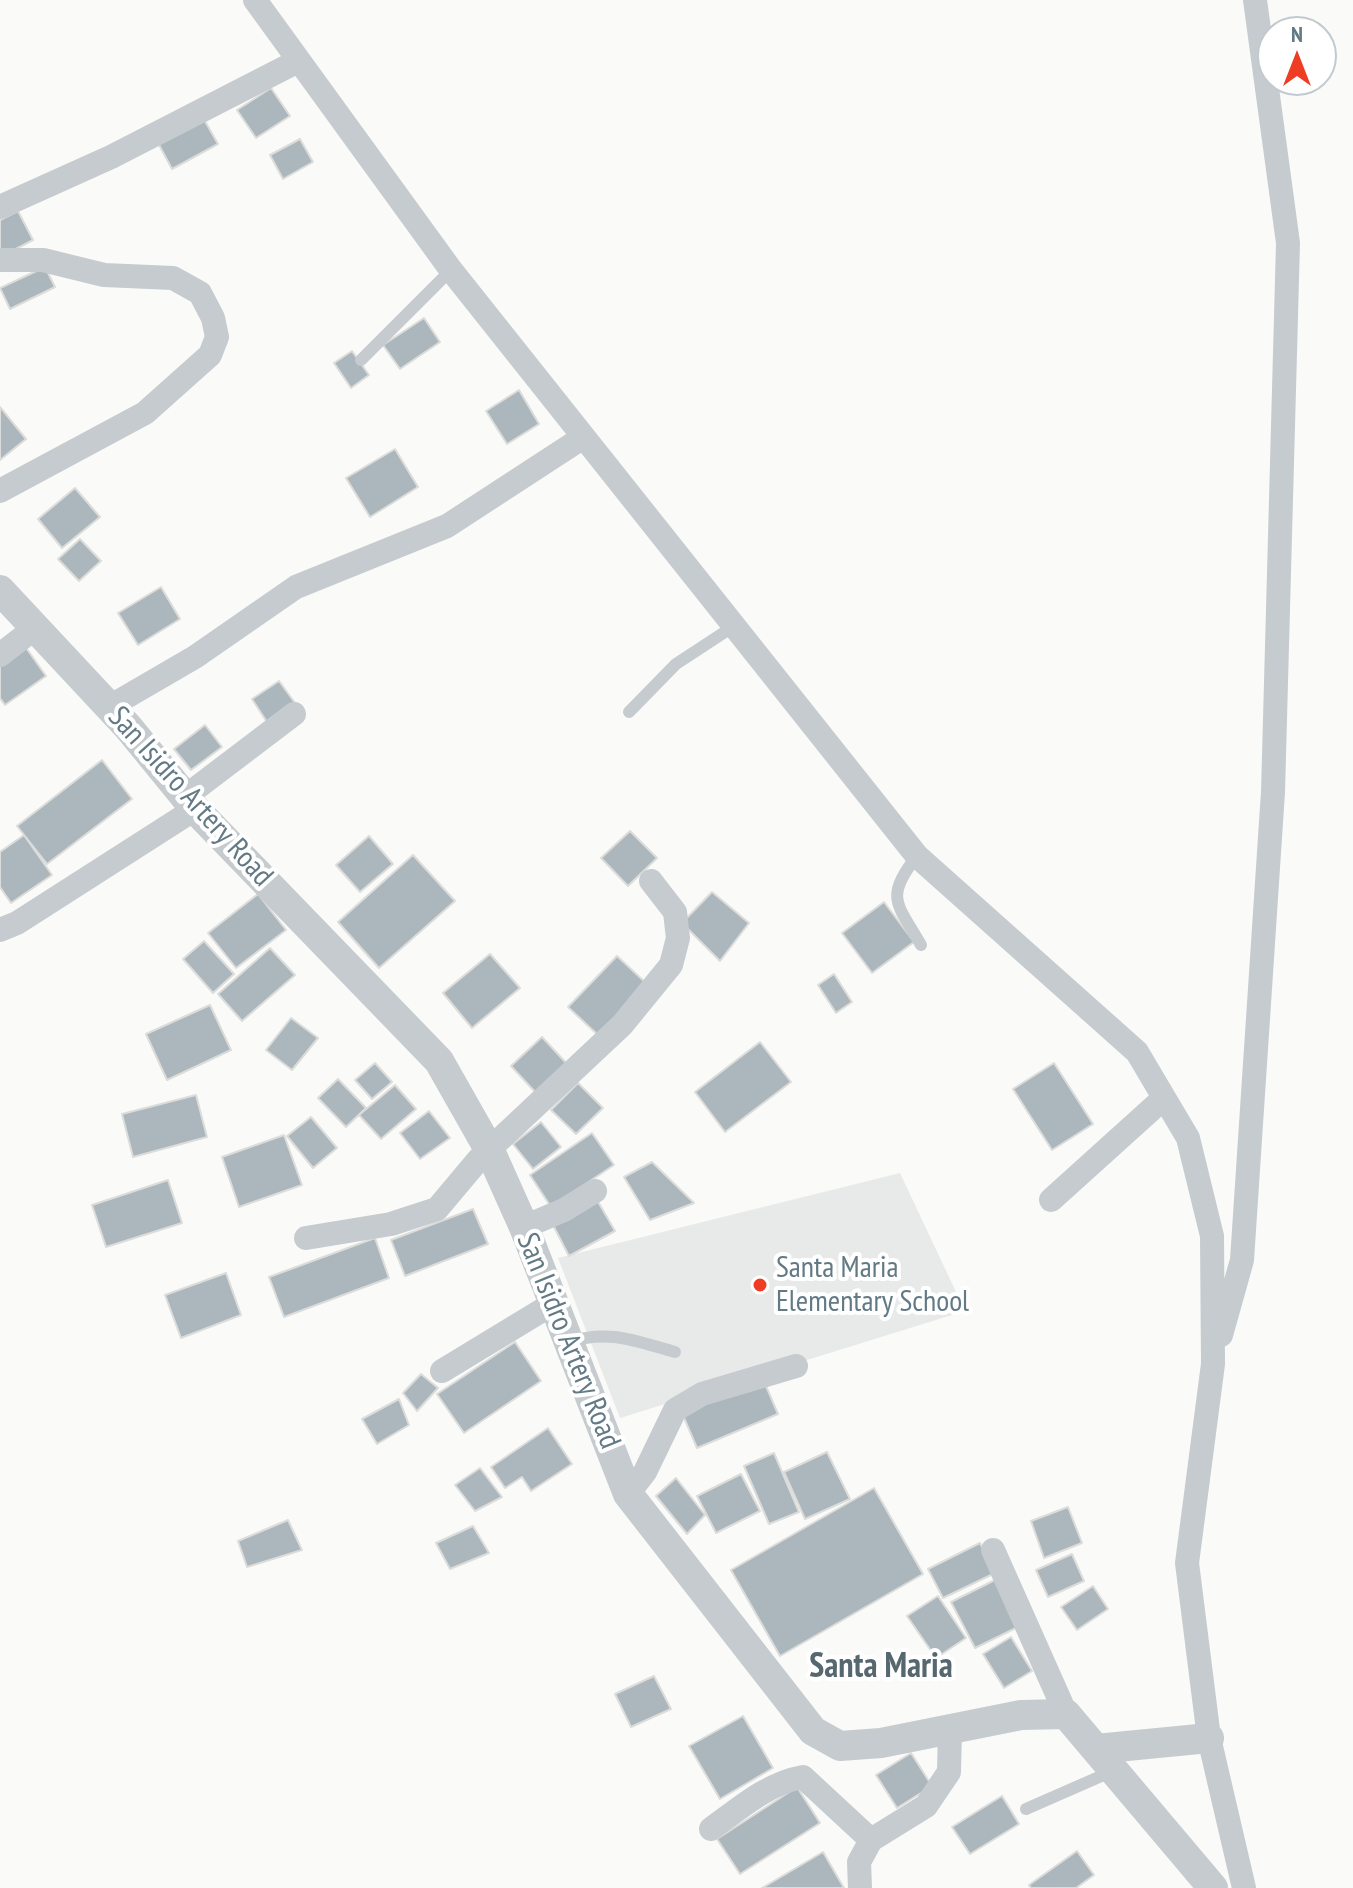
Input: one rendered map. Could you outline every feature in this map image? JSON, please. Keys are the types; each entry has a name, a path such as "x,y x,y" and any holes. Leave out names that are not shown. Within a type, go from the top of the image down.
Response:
{"street":[{"path":"255,0 451,270 917,856 1137,1052 1188,1138 1212,1236 1213,1364 1187,1563 1209,1738 1244,1888"},
{"path":"1213,1364 1242,1260 1273,792 1288,243 1255,0"},
{"path":"0,207 111,157 298,61"},
{"path":"0,260 43,260 104,275 173,278 200,293 213,318 217,337 210,355 145,413 0,491"},
{"path":"109,707 195,657 296,587 447,526 582,438"},
{"name":"San Isidro Artery Road","path":"0,590 109,707 190,803 439,1061 490,1151 524,1227 628,1494 813,1731 840,1746 1021,1715 1066,1714"},
{"path":"0,655 35,628"},
{"path":"0,930 17,923 190,803 294,714"},
{"path":"306,1238 391,1224 437,1209 490,1151 622,1025 671,965 678,938 675,912 651,881"},
{"path":"1051,1200 1164,1098"},
{"path":"524,1227 564,1210 595,1191"},
{"path":"442,1371 554,1303"},
{"path":"628,1494 645,1472 675,1410 702,1394 796,1366"},
{"path":"993,1550 1066,1714 1213,1888"},
{"path":"860,1888 859,1862 871,1840 926,1806 949,1772 950,1729"},
{"path":"1105,1760 1209,1738"},
{"path":"711,1829 755,1797 786,1780 803,1777 871,1840"}],"lane":[{"path":"361,360 451,270"},
{"path":"629,712 676,664 734,626"},
{"path":"917,856 899,878 895,901 921,945"},
{"path":"569,1342 594,1334 610,1335 675,1352"},
{"path":"1026,1809 1105,1760"}],"shaded area":[{"name":"Santa Maria Elementary School","path":"900,1173 965,1311 620,1418 558,1258"}],"building":[{"path":"271,88 290,116 256,138 237,110"},
{"path":"202,116 218,144 172,169 157,141"},
{"path":"300,139 313,162 283,179 270,155"},
{"path":"18,211 33,240 0,257 0,220"},
{"path":"45,267 55,287 10,309 0,288"},
{"path":"424,318 440,342 400,369 383,345"},
{"path":"352,351 369,375 351,388 334,363"},
{"path":"519,390 539,424 507,444 486,411"},
{"path":"0,407 26,439 0,460"},
{"path":"395,449 418,487 370,517 346,478"},
{"path":"75,488 100,517 62,548 38,519"},
{"path":"80,539 101,561 79,581 58,559"},
{"path":"161,587 180,619 138,645 118,613"},
{"path":"24,645 46,676 5,705 0,698 0,662"},
{"path":"279,681 295,703 267,722 252,699"},
{"path":"205,725 222,747 191,770 174,749"},
{"path":"102,760 132,799 47,864 17,826"},
{"path":"630,831 657,858 628,886 601,858"},
{"path":"24,835 52,875 11,903 0,887 0,852"},
{"path":"369,836 393,864 360,892 336,865"},
{"path":"413,855 455,901 379,968 338,922"},
{"path":"712,892 749,923 720,961 682,923"},
{"path":"258,894 286,930 236,968 208,933"},
{"path":"884,902 914,942 872,973 842,933"},
{"path":"204,941 234,974 213,993 183,959"},
{"path":"270,948 295,975 242,1021 218,994"},
{"path":"490,954 520,988 472,1028 443,993"},
{"path":"617,956 647,984 598,1035 568,1007"},
{"path":"834,974 852,1002 836,1013 818,985"},
{"path":"210,1005 231,1050 167,1080 146,1034"},
{"path":"291,1018 318,1038 292,1070 266,1050"},
{"path":"542,1037 568,1065 537,1094 511,1066"},
{"path":"760,1042 791,1082 725,1132 695,1092"},
{"path":"375,1063 392,1082 372,1099 355,1080"},
{"path":"1054,1063 1093,1124 1052,1150 1013,1089"},
{"path":"338,1079 366,1108 346,1127 318,1098"},
{"path":"578,1083 603,1108 576,1134 551,1110"},
{"path":"395,1085 416,1109 381,1139 359,1115"},
{"path":"196,1095 207,1137 133,1157 122,1114"},
{"path":"429,1111 450,1138 420,1159 400,1133"},
{"path":"311,1117 337,1148 313,1168 287,1136"},
{"path":"541,1122 561,1147 533,1169 513,1144"},
{"path":"592,1133 614,1165 551,1207 530,1175"},
{"path":"284,1135 302,1185 239,1207 222,1157"},
{"path":"652,1162 694,1203 650,1220 624,1177"},
{"path":"168,1180 182,1223 106,1247 92,1205"},
{"path":"597,1200 615,1231 569,1256 553,1225"},
{"path":"473,1209 488,1244 405,1276 391,1240"},
{"path":"375,1238 389,1278 284,1317 269,1277"},
{"path":"226,1273 241,1315 181,1338 165,1295"},
{"path":"515,1342 541,1381 464,1433 437,1394"},
{"path":"421,1374 438,1388 417,1411 403,1393"},
{"path":"763,1379 778,1414 697,1448 682,1413"},
{"path":"399,1399 409,1425 377,1444 362,1419"},
{"path":"548,1428 572,1464 531,1491 522,1477 505,1488 491,1467"},
{"path":"827,1452 850,1499 805,1519 784,1472"},
{"path":"774,1453 799,1512 769,1524 744,1466"},
{"path":"480,1468 502,1497 475,1511 455,1485"},
{"path":"741,1474 760,1511 716,1533 697,1496"},
{"path":"676,1478 705,1515 687,1534 656,1496"},
{"path":"874,1488 923,1574 780,1656 731,1570"},
{"path":"1068,1507 1082,1543 1044,1558 1031,1521"},
{"path":"288,1520 302,1550 247,1567 238,1541"},
{"path":"473,1526 489,1553 450,1569 436,1543"},
{"path":"980,1543 995,1573 943,1598 928,1569"},
{"path":"1072,1554 1084,1581 1048,1597 1036,1570"},
{"path":"997,1579 1020,1626 975,1648 951,1602"},
{"path":"1093,1586 1108,1609 1077,1630 1061,1607"},
{"path":"938,1596 966,1638 936,1658 907,1616"},
{"path":"1011,1637 1032,1671 1004,1688 983,1654"},
{"path":"654,1676 671,1709 631,1727 615,1694"},
{"path":"743,1716 773,1768 720,1799 689,1746"},
{"path":"911,1753 932,1786 897,1808 876,1775"},
{"path":"797,1787 820,1823 740,1874 717,1839"},
{"path":"1002,1796 1019,1824 970,1854 952,1827"},
{"path":"1077,1851 1094,1875 1076,1888 1031,1888 1029,1885"},
{"path":"823,1852 844,1888 762,1888"}],"place":[{"name":"Santa Maria Elementary School","path":"760,1285"}],"district":[{"name":"Santa Maria","path":"881,1667"}]}
